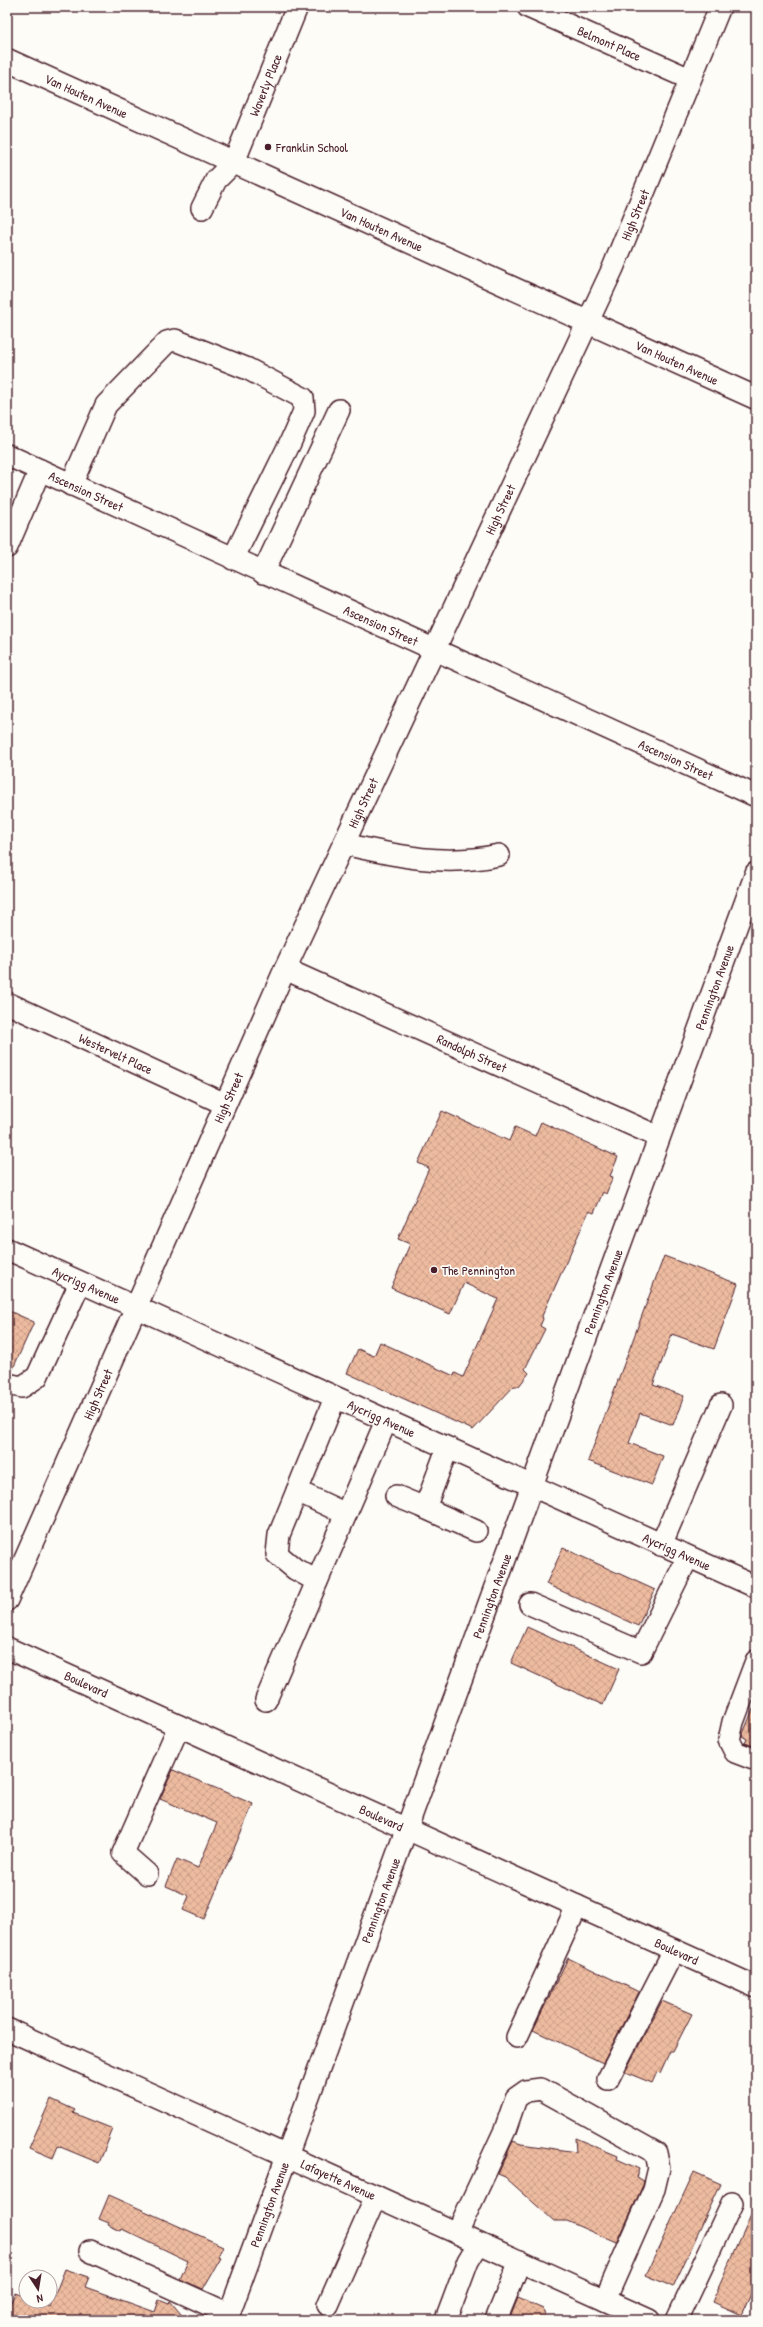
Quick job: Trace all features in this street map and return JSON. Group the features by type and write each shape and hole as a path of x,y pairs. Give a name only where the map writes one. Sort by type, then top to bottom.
{"main road":[{"name":"Van Houten Avenue","path":"7,60 756,398"}],"street":[{"name":"Waverly Place","path":"234,162 297,7"},
{"name":"Belmont Place","path":"528,7 690,79"},
{"name":"High Street","path":"7,1600 224,1104 613,268 720,7"},
{"path":"202,208 216,180 234,162"},
{"path":"71,484 106,405 167,342 175,340 248,369 303,398 304,411 232,559"},
{"path":"263,573 339,410"},
{"name":"Ascension Street","path":"7,455 232,559 756,796"},
{"path":"7,547 40,470"},
{"path":"344,844 419,860 461,861 499,855"},
{"name":"Pennington Avenue","path":"228,2317 408,1830 756,873"},
{"name":"Randolph Street","path":"286,968 659,1137"},
{"name":"Westervelt Place","path":"7,1003 224,1104"},
{"name":"Aycrigg Avenue","path":"7,1249 447,1449 756,1587"},
{"path":"7,1384 22,1387 37,1377 80,1283"},
{"path":"317,1581 295,1569 277,1554 279,1535 335,1398"},
{"path":"662,1545 721,1405"},
{"path":"266,1700 386,1421"},
{"path":"425,1508 447,1449"},
{"path":"297,1491 346,1514"},
{"path":"396,1496 476,1530"},
{"path":"530,1604 641,1652 688,1557"},
{"name":"Boulevard","path":"7,1648 756,1988"},
{"path":"756,1660 733,1722 729,1740 735,1752 756,1760"},
{"path":"147,1874 123,1853 179,1726"},
{"path":"517,2037 577,1906"},
{"path":"608,2078 674,1950"},
{"name":"Lafayette Avenue","path":"8,2034 288,2156 648,2320"},
{"path":"457,2233 505,2130 516,2098 526,2090 541,2088 656,2153 659,2168 654,2189 605,2300"},
{"path":"328,2305 376,2196"},
{"path":"677,2320 732,2203"},
{"path":"446,2320 468,2261 478,2243"},
{"path":"90,2251 228,2317"},
{"path":"496,2320 520,2262"}],"building":[{"name":"The Pennington","path":"442,1111 509,1141 515,1127 535,1136 541,1122 618,1157 610,1176 613,1177 606,1194 603,1192 594,1213 589,1211 542,1316 543,1319 540,1326 545,1329 525,1369 529,1373 519,1386 514,1386 473,1430 347,1373 358,1349 374,1356 380,1342 454,1376 455,1373 463,1377 498,1299 464,1283 450,1314 391,1288 410,1244 398,1239 429,1168 418,1163"},
{"path":"664,1256 738,1284 714,1349 672,1334 653,1385 684,1396 673,1425 640,1413 629,1443 663,1456 652,1485 588,1461"},
{"path":"7,1310 34,1322 11,1373 7,1372"},
{"path":"563,1548 655,1590 638,1626 546,1584"},
{"path":"527,1627 619,1669 603,1705 511,1663"},
{"path":"756,1702 756,1747 745,1743 747,1739 742,1736"},
{"path":"173,1770 253,1804 204,1919 183,1910 189,1896 166,1886 177,1859 198,1868 217,1823 160,1799"},
{"path":"568,1958 639,1992 603,2063 533,2030"},
{"path":"662,2001 692,2014 673,2051 670,2051 660,2073 657,2072 652,2083 625,2072"},
{"path":"51,2099 75,2110 73,2113 113,2129 99,2163 58,2146 53,2158 29,2148"},
{"path":"575,2138 618,2156 617,2159 639,2169 636,2177 644,2181 617,2243 567,2221 554,2221 505,2177 498,2174 513,2141 521,2144 576,2152"},
{"path":"694,2172 721,2184 673,2287 646,2275"},
{"path":"109,2195 223,2246 218,2257 221,2258 203,2289 180,2279 188,2261 122,2229 121,2231 108,2225 109,2223 99,2219"},
{"path":"756,2204 756,2282 741,2315 712,2302"},
{"path":"65,2269 89,2277 85,2287 155,2312 159,2300 169,2304 170,2301 186,2320 7,2320 7,2311 15,2293 18,2294 18,2309 58,2309 58,2287"},
{"path":"518,2298 543,2309 547,2320 509,2320"}],"place":[{"name":"Franklin School","path":"268,147"},
{"name":"The Pennington","path":"434,1270"}]}
